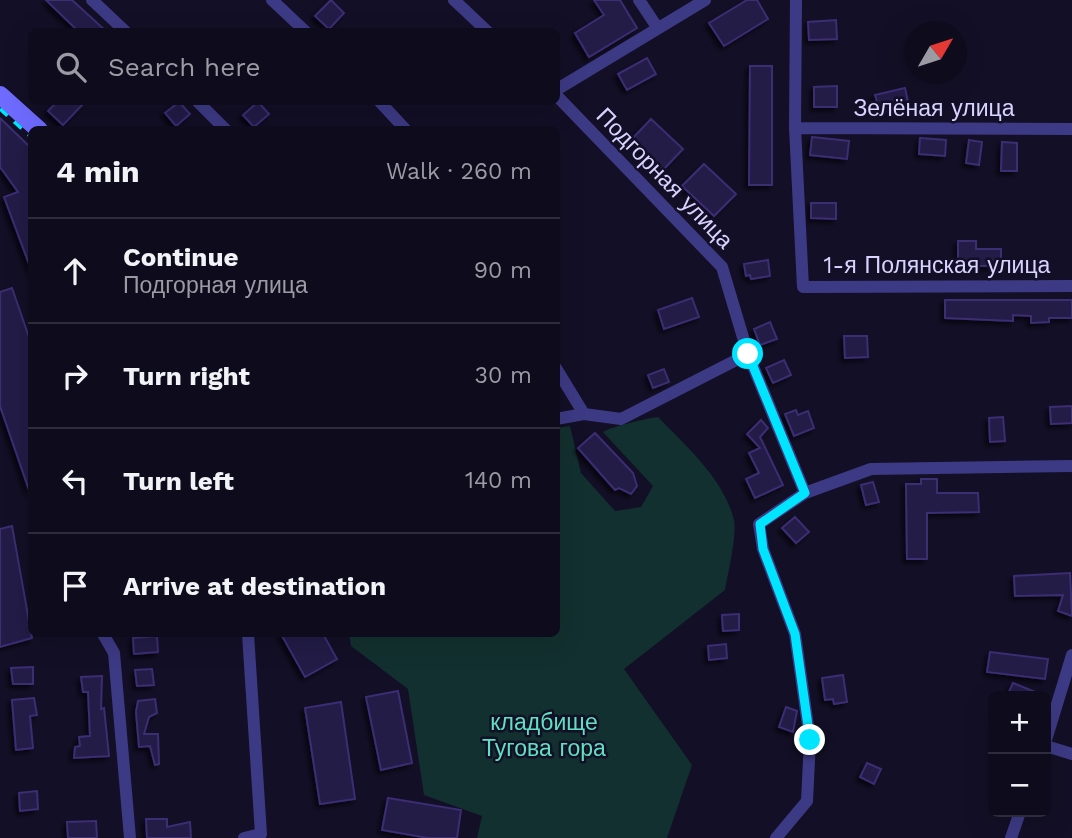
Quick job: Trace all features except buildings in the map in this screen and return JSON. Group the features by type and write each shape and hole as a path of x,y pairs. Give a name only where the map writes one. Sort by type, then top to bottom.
{"street":[{"path":"93,0 122,28"},
{"path":"272,0 302,28"},
{"path":"454,0 484,28"},
{"path":"639,0 657,27"},
{"path":"560,88 705,0"},
{"path":"795,128 796,0"},
{"path":"0,95 35,126"},
{"name":"Подгорная улица","path":"560,99 722,267 748,354 805,493"},
{"path":"201,105 222,126"},
{"path":"383,105 402,126"},
{"name":"Зелёная улица","path":"795,128 1072,129"},
{"name":"1-я Полянская улица","path":"795,128 803,286 1072,286"},
{"path":"560,418 584,414 621,419 748,354"},
{"path":"560,375 584,414"},
{"path":"776,838 807,801 810,740 795,634 763,549 760,524 805,493 871,469 1072,466"},
{"path":"105,637 114,653 130,838"},
{"path":"244,838 261,834 248,637"},
{"path":"1051,724 1072,656"},
{"path":"1051,748 1072,754"},
{"path":"1011,838 1018,817"}],"green space":[{"name":"кладбище Тугова гора","path":"658,417 692,452 722,491 735,527 725,590 624,669 692,765 667,838 477,838 482,816 424,795 408,689 351,646 350,637 560,637 560,428 570,426 581,473 615,511 641,507 653,486 603,432"}],"railway":[{"path":"0,109 28,134"}],"route":[{"path":"748,354 805,493 780,507 760,524 763,549 795,634 810,740"}]}
